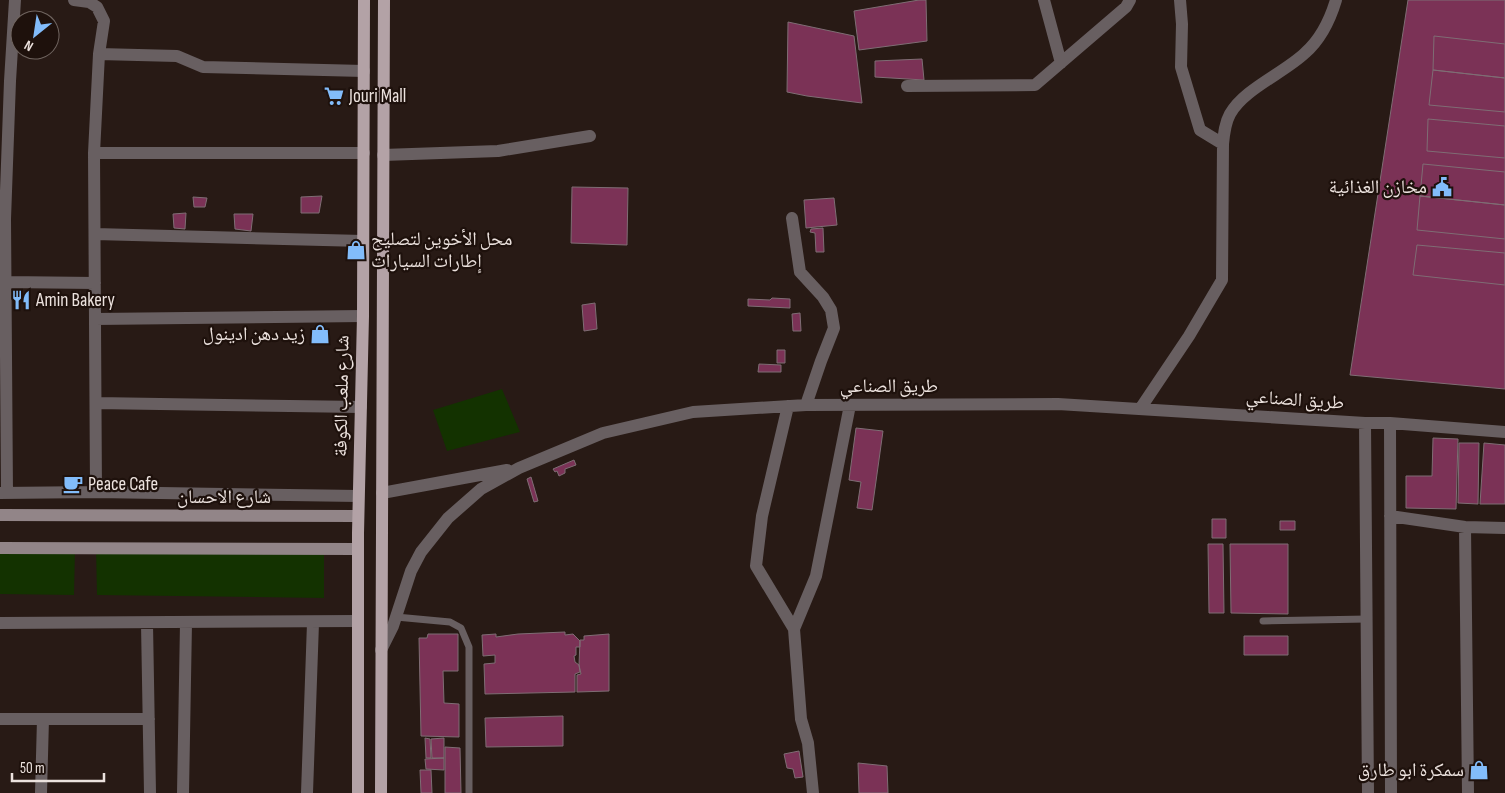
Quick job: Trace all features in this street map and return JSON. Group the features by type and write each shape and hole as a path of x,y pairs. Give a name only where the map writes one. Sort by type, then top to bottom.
{"main road":[{"path":"364,2 372,11 381,9 384,3"},
{"name":"شارع ملعب الكوفة","path":"358,793 358,496 363,316 364,2"},
{"name":"شارع ملعب الكوفة","path":"381,793 384,3"},
{"path":"364,27 374,22 384,27"}],"street":[{"path":"14,0 3,219 6,282 3,310 4,493 96,492 358,496"},
{"path":"74,0 89,2 97,7 104,21 99,54 94,153 96,492"},
{"path":"1044,0 1062,63"},
{"path":"1180,0 1182,67 1200,130 1223,144"},
{"path":"1140,409 1189,336 1222,280 1223,144 1224,128 1230,114 1239,102 1291,66 1307,52 1321,35 1331,16 1336,0"},
{"path":"907,86 1035,86 1127,2"},
{"path":"99,54 177,56 203,67 364,71"},
{"path":"383,155 498,150 590,136"},
{"path":"94,153 364,154"},
{"path":"792,218 800,272 823,297 831,310 834,328 806,405"},
{"path":"95,234 363,241"},
{"path":"6,282 95,283"},
{"path":"95,319 363,316"},
{"path":"96,403 361,407"},
{"name":"طريق الصناعي","path":"381,650 396,617 411,571 434,534 448,518 481,489 519,468 603,433 693,412 806,405 1058,404 1390,423 1505,432"},
{"path":"794,629 816,576 850,405"},
{"path":"788,406 762,516 756,566 794,629 801,719 808,743 813,793"},
{"path":"1365,423 1368,793"},
{"path":"1390,423 1391,793"},
{"path":"382,493 519,468"},
{"name":"شارع الاحسان","path":"0,515 358,516"},
{"path":"1390,516 1465,527 1505,528"},
{"path":"1465,527 1468,793"},
{"path":"0,548 358,550"},
{"path":"0,623 147,624 358,621"},
{"path":"183,793 186,623"},
{"path":"307,793 313,623"},
{"path":"147,624 150,793"},
{"path":"1367,700 1391,698"},
{"path":"0,719 149,719"},
{"path":"41,793 43,719"}],"lane":[{"path":"396,617 450,622 461,628 469,647 469,793"},
{"path":"1264,622 1367,619"}],"green space":[{"path":"502,389 520,432 447,451 433,410"},
{"path":"324,546 324,598 97,595 96,547"},
{"path":"0,548 75,548 74,595 0,594"}],"building":[{"path":"926,0 927,41 859,50 854,11"},
{"name":"مخازن الغذائية","path":"1408,0 1505,0 1505,389 1350,375"},
{"path":"788,22 854,36 862,103 787,92"},
{"path":"1434,36 1505,44 1505,78 1433,70"},
{"path":"922,59 924,80 875,77 875,61"},
{"path":"1433,70 1505,78 1505,112 1429,105"},
{"path":"1428,119 1505,126 1505,158 1427,151"},
{"path":"1423,164 1505,172 1505,205 1420,196"},
{"path":"572,187 628,188 627,245 571,243"},
{"path":"322,196 319,213 301,213 301,197"},
{"path":"1420,196 1505,205 1505,239 1417,230"},
{"path":"193,197 207,198 205,207 194,207"},
{"path":"834,198 837,225 806,228 804,200"},
{"path":"186,213 185,229 174,228 173,214"},
{"path":"234,214 253,214 251,231 235,229"},
{"path":"823,228 824,252 816,252 815,233 810,232 811,229"},
{"path":"1417,245 1505,253 1505,285 1413,275"},
{"path":"772,298 790,299 790,308 748,306 748,299 770,300"},
{"path":"595,303 597,329 584,331 582,305"},
{"path":"800,313 801,331 793,331 792,314"},
{"path":"777,350 785,350 785,363 777,363"},
{"path":"759,364 781,365 781,372 758,372"},
{"path":"856,428 883,431 872,510 857,508 861,482 849,480"},
{"path":"1433,438 1458,439 1456,509 1406,508 1406,476 1432,476"},
{"path":"1459,443 1479,443 1478,504 1458,503"},
{"path":"1484,443 1505,445 1505,504 1480,504"},
{"path":"574,460 576,465 565,469 565,473 559,476 557,471 555,472 553,469"},
{"path":"531,477 538,501 534,502 527,479"},
{"path":"1212,519 1226,519 1226,538 1212,538"},
{"path":"1280,521 1295,521 1295,530 1280,530"},
{"path":"1208,544 1223,544 1224,613 1209,613"},
{"path":"1230,544 1288,544 1288,614 1231,613"},
{"path":"565,632 565,635 573,634 580,641 580,647 576,647 576,655 574,656 575,662 579,665 580,672 575,674 575,692 485,694 484,664 495,663 495,655 483,656 482,635 496,634 496,637"},
{"path":"428,634 458,634 458,671 443,671 444,703 459,704 459,737 421,736 419,638 427,638"},
{"path":"609,634 609,691 577,692 577,675 581,674 579,665 580,640 584,640 584,636"},
{"path":"1244,636 1288,636 1288,655 1244,655"},
{"path":"563,716 563,746 486,747 485,718"},
{"path":"425,738 430,739 431,758 426,758"},
{"path":"444,738 444,758 432,758 431,739"},
{"path":"445,747 460,748 461,793 445,793"},
{"path":"799,751 803,777 795,778 793,769 787,768 784,754"},
{"path":"444,758 444,770 426,769 425,759"},
{"path":"858,763 887,766 888,793 859,793"},
{"path":"420,770 431,770 432,793 421,793"}],"place":[{"name":"Jouri Mall","path":"334,96"},
{"name":"مخازن الغذائية","path":"1442,187"},
{"name":"محل الأخوين لتصليح إطارات السيارات","path":"356,250"},
{"name":"Amin Bakery","path":"21,300"},
{"name":"زيد دهن ادينول","path":"320,334"},
{"name":"Peace Cafe","path":"73,484"},
{"name":"سمكرة ابو طارق","path":"1479,770"}]}
